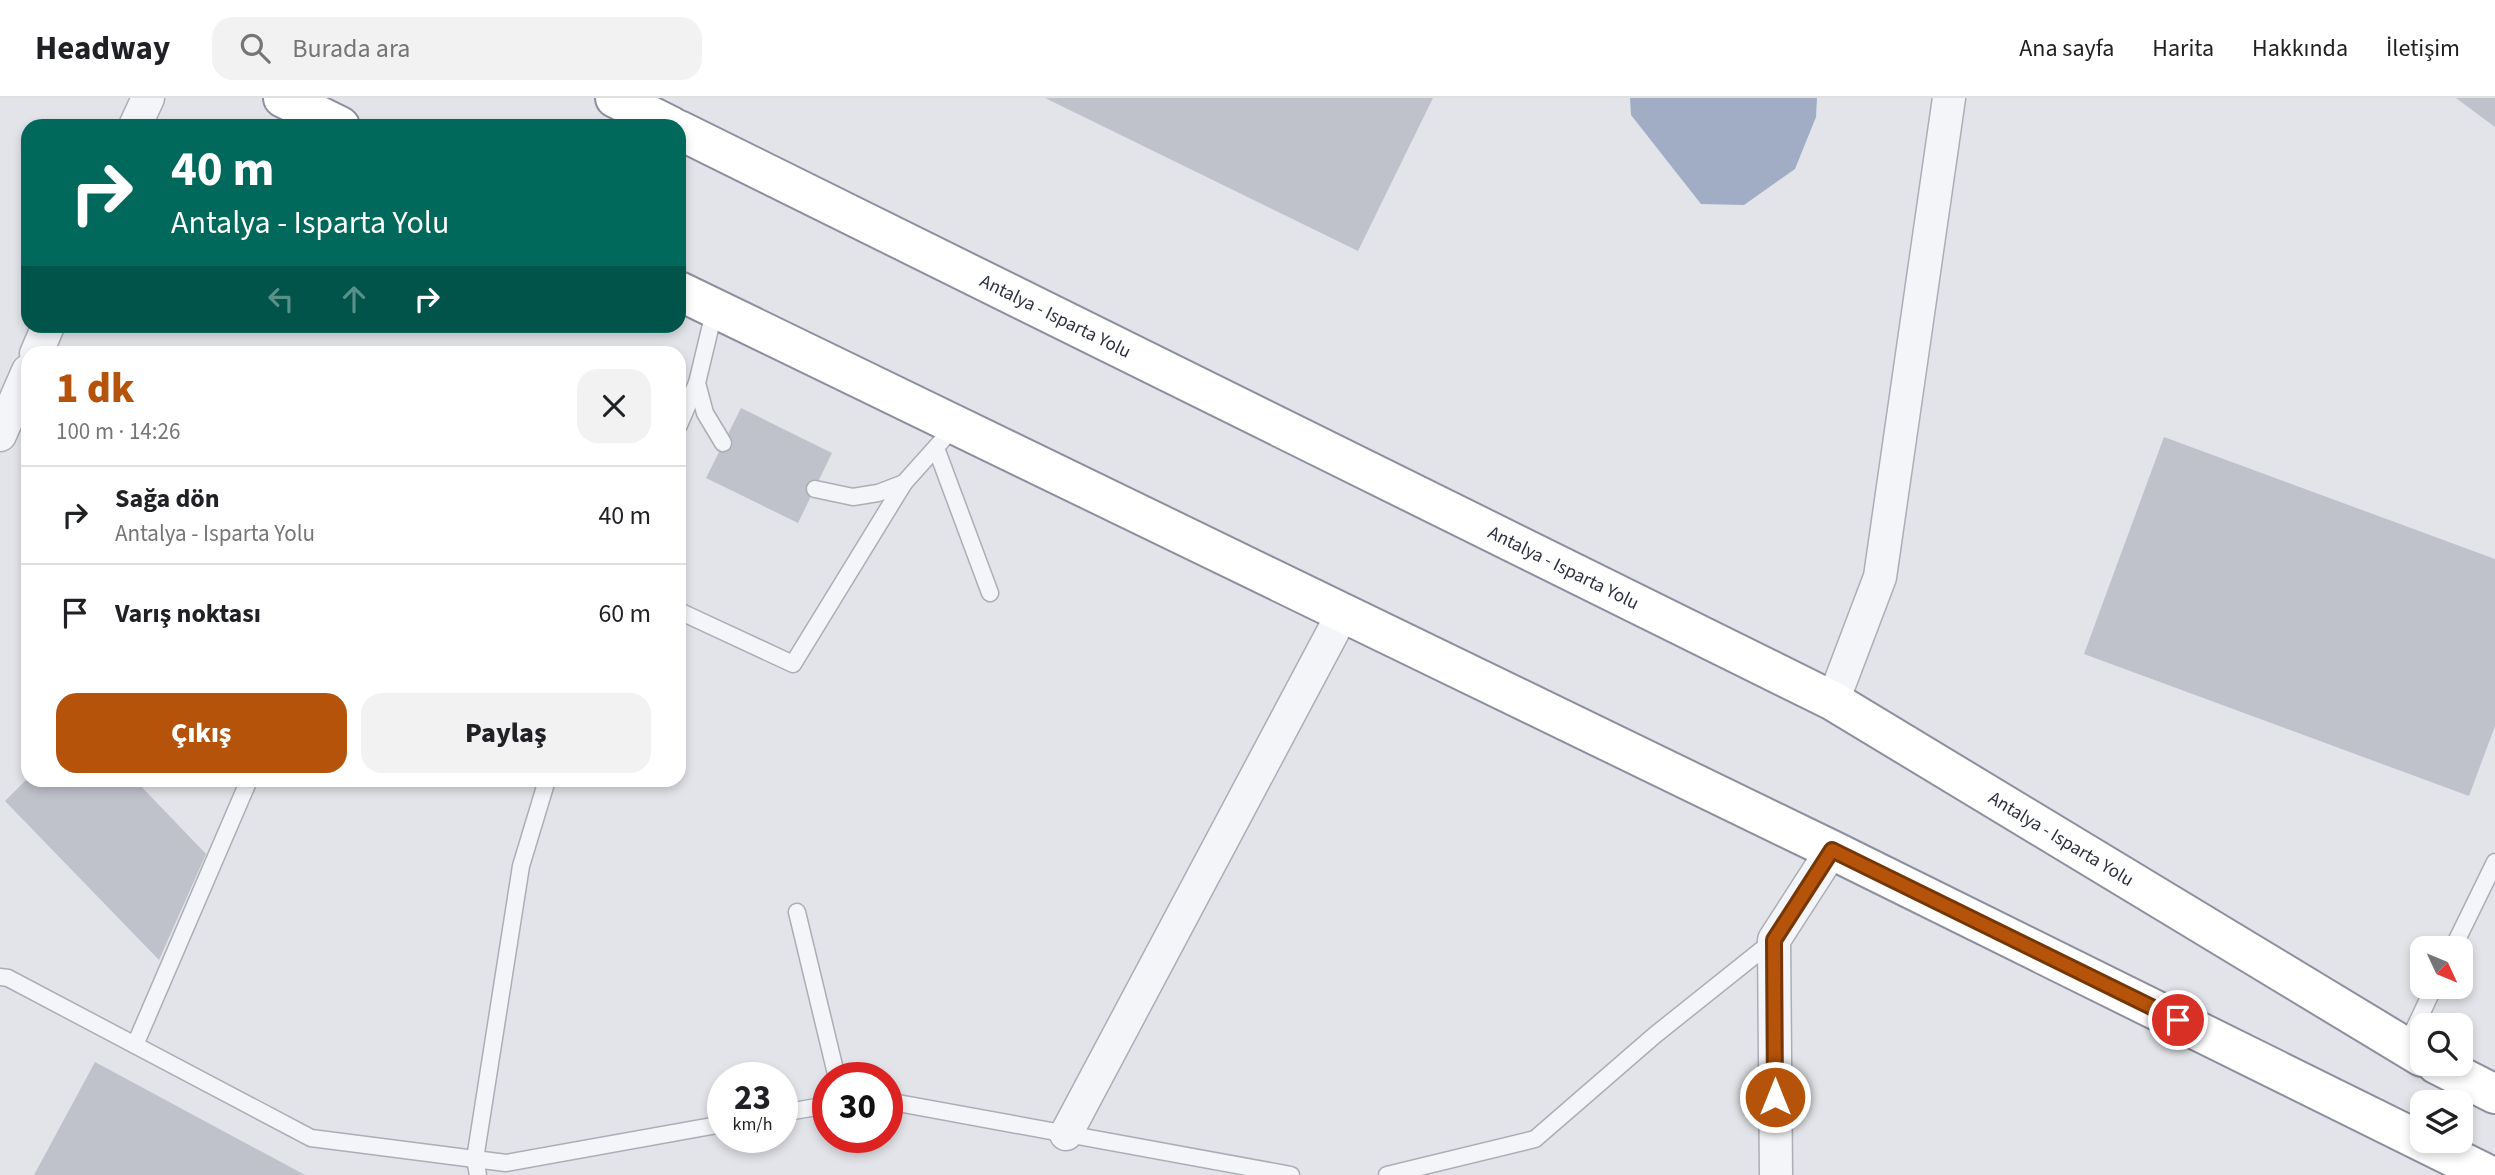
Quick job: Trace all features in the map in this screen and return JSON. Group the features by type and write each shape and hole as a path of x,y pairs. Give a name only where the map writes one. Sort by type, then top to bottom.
{"highway":[{"path":"282,98 326,119"},
{"path":"615,98 657,119"},
{"name":"Antalya - Isparta Yolu","path":"686,133 1833,701 2410,1049"},
{"path":"686,294 946,437 1343,613 1832,850 2490,1175"},
{"name":"Antalya - Isparta Yolu","path":"2460,1076 2495,1094"}],"street":[{"path":"138,119 148,98"},
{"path":"1833,701 1880,577 1948,98"},
{"path":"0,435 21,387"},
{"path":"1066,1134 1343,613"},
{"path":"1776,1175 1774,940 1832,850"}],"lane":[{"path":"686,409 697,383 715,308"},
{"path":"697,383 705,413 723,443"},
{"path":"686,614 793,664 904,483 946,437"},
{"path":"946,437 990,593"},
{"path":"815,489 853,497 878,494 904,483"},
{"path":"135,1045 246,787"},
{"path":"476,1167 521,866 545,787"},
{"path":"2459,936 2495,862"},
{"path":"797,912 833,1062"},
{"path":"1387,1175 1535,1139 1655,1035 1774,940"},
{"path":"0,977 8,978 311,1138 476,1167 707,1127"},
{"path":"903,1104 1291,1175"}],"water":[{"path":"1630,98 1817,98 1816,117 1795,169 1744,205 1701,204 1631,115"}],"building":[{"path":"1045,98 1433,98 1358,251"},
{"path":"2456,98 2495,98 2495,127"},
{"path":"741,408 832,453 798,523 706,478"},
{"path":"2164,437 2495,559 2495,726 2469,796 2084,654"},
{"path":"21,785 142,787 206,854 159,960 5,801"},
{"path":"95,1062 305,1175 34,1175"}],"route":[{"path":"1775,1097 1774,940 1832,850 2178,1020"}]}
